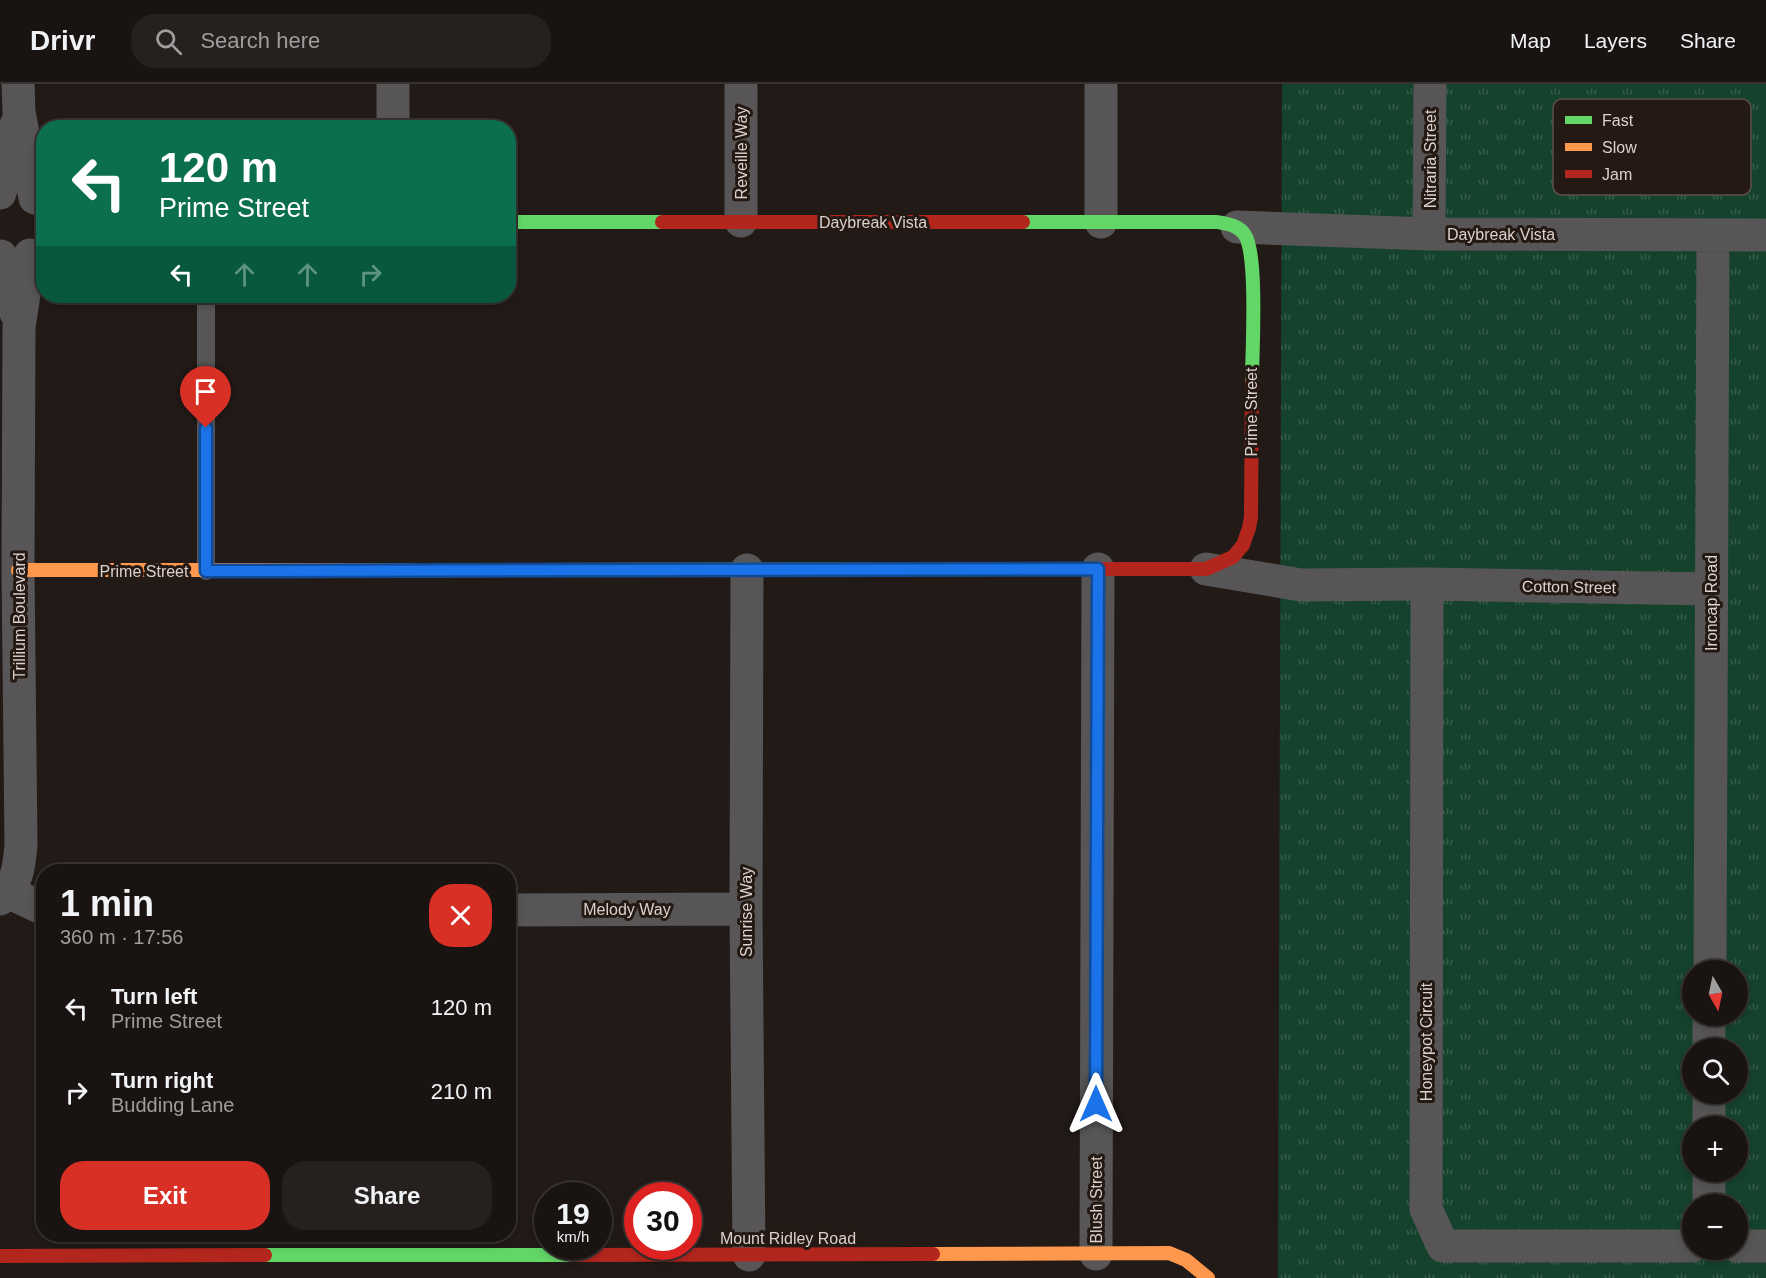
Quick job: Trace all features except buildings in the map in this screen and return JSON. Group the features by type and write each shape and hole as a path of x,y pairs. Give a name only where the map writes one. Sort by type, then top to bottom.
{"street":[{"path":"393,84 393,120"},
{"name":"Reveille Way","path":"741,84 741,221"},
{"path":"1101,84 1101,222"},
{"name":"Nitraria Street","path":"1429,234 1430,84"},
{"path":"18,98 0,194 18,192 36,201"},
{"path":"18,98 36,188"},
{"name":"Daybreak Vista","path":"516,222 1217,222 1232,224 1240,230 1429,234 1766,235"},
{"name":"Prime Street","path":"18,570 1206,569 1219,567 1230,561 1240,550 1248,536 1251,517 1251,267 1249,243 1240,230"},
{"name":"Ironcap Road","path":"1710,960 1713,234"},
{"name":"Trillium Boulevard","path":"17,890 21,845 18,570 19,252"},
{"name":"Blush Street","path":"1096,1254 1098,569"},
{"name":"Prime Street","path":"1206,569 1301,585 1427,584"},
{"name":"Sunrise Way","path":"747,570 746,909 749,1254"},
{"name":"Cotton Street","path":"1427,584 1711,589"},
{"name":"Honeypot Circuit","path":"1427,584 1426,1209 1443,1246 1682,1246"},
{"path":"17,890 36,903"},
{"name":"Melody Way","path":"516,910 746,909"},
{"path":"1748,1246 1766,1246"},
{"name":"Mount Ridley Road","path":"0,1256 1169,1253 1186,1260 1208,1278"}],"lane":[{"path":"206,303 206,571"}],"green space":[{"path":"1282,84 1766,84 1766,1278 1278,1278"}],"traffic: fast":[{"path":"516,222 662,222"},
{"path":"1023,222 1217,222 1240,229 1249,246 1252,263 1252,382"},
{"path":"533,570 952,569"},
{"path":"265,1255 534,1255"}],"traffic: slow":[{"path":"18,570 533,570"},
{"path":"933,1254 1169,1253 1186,1260 1208,1278"}],"traffic: jam":[{"path":"662,222 1023,222"},
{"path":"952,569 1206,569 1233,557 1243,545 1251,517 1252,382"},
{"path":"612,1255 933,1254"},
{"path":"0,1256 265,1255"}],"route":[{"path":"206,428 206,571 1098,569 1096,1104"}]}
